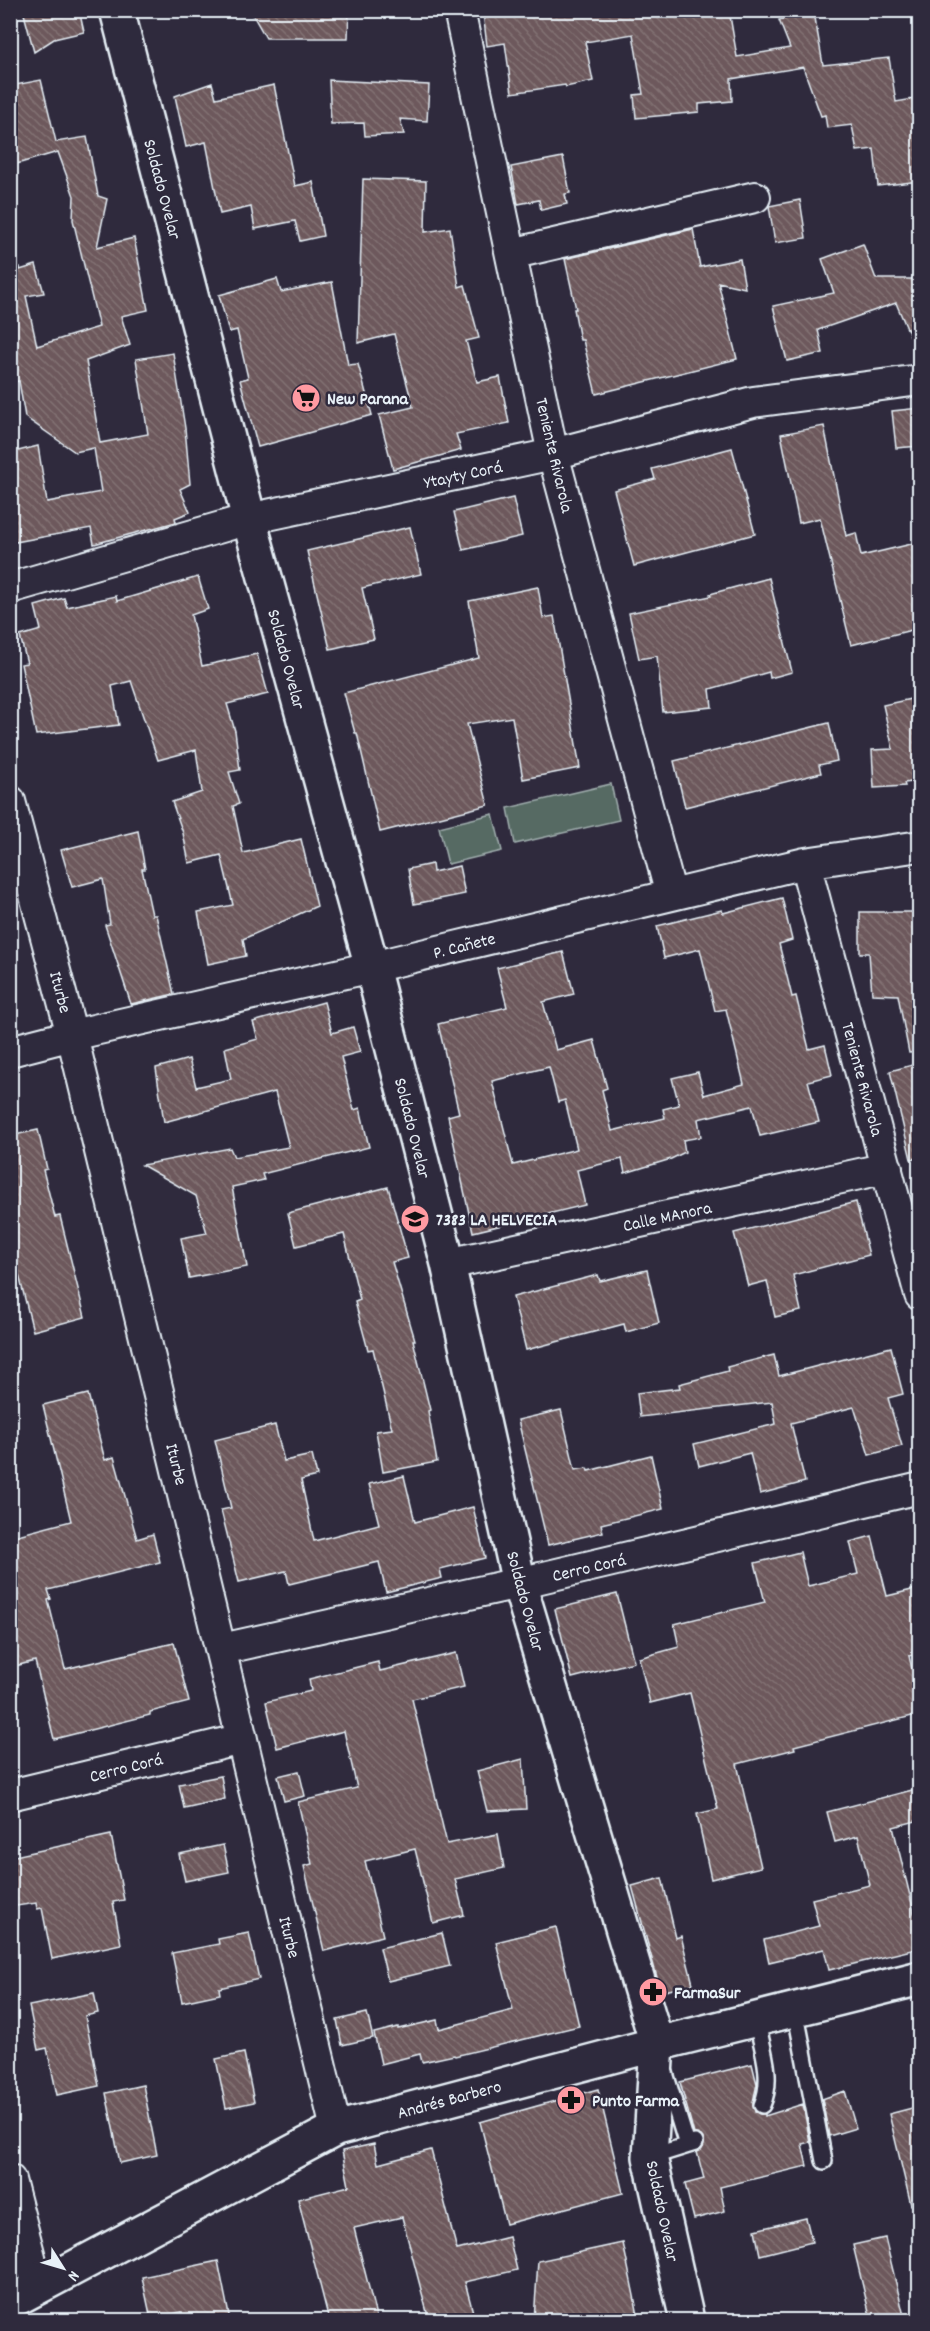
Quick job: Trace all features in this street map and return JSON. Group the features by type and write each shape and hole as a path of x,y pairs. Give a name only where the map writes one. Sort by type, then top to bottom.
{"main road":[{"name":"Soldado Ovelar","path":"117,10 249,519 372,967 448,1264 519,1583 657,2044 650,2157 687,2320"},
{"name":"Andrés Barbero","path":"24,2295 336,2129 657,2044 920,1978"}],"street":[{"name":"Teniente Rivarola","path":"459,10 553,454 671,895"},
{"path":"511,254 755,197"},
{"name":"Ytayty Corá","path":"10,588 249,519 553,454 753,402 920,380"},
{"name":"Iturbe","path":"10,801 72,1035 222,1648 336,2129"},
{"name":"P. Cañete","path":"10,1051 805,863 920,846"},
{"name":"Teniente Rivarola","path":"805,863 920,1295"},
{"name":"Calle MAnora","path":"448,1264 887,1168"},
{"name":"Cerro Corá","path":"222,1648 519,1583 920,1488"},
{"name":"Cerro Corá","path":"10,1795 242,1739"},
{"path":"10,2180 24,2295"}],"lane":[{"path":"795,2009 824,2161"},
{"path":"756,2019 767,2073 768,2088 762,2105"},
{"path":"650,2157 691,2144 657,2044"}],"green space":[{"path":"611,784 619,820 515,844 508,808"},
{"path":"493,814 502,851 448,864 439,827"}],"building":[{"path":"23,10 79,10 84,32 54,39 34,52"},
{"path":"250,10 349,10 348,38 266,38"},
{"path":"496,10 729,10 737,57 790,48 779,20 814,12 823,65 889,58 896,102 913,99 920,147 920,181 878,186 874,149 857,151 852,125 827,128 825,115 821,116 803,67 731,79 732,101 699,104 699,112 636,118 634,95 643,94 633,34 585,42 593,81 566,87 565,85 512,93 505,43 487,46 483,12"},
{"path":"41,80 56,142 87,137 98,196 107,199 97,247 134,238 148,310 121,316 130,345 86,361 100,443 148,434 136,359 173,353 185,428 190,484 180,489 190,512 175,518 176,522 94,544 91,528 10,543 10,509 15,508 10,480 10,453 38,446 47,502 101,492 94,448 75,452 25,417 19,381 10,383 10,268 20,267 20,270 36,265 44,293 26,296 37,346 99,327 73,220 74,196 58,152 10,166 10,86"},
{"path":"329,80 429,85 427,121 400,119 404,134 365,136 364,123 331,124"},
{"path":"212,83 216,98 274,85 295,186 313,182 323,236 300,241 295,221 255,229 251,207 220,214 206,142 186,147 175,96"},
{"path":"563,157 570,193 565,194 567,204 541,210 539,200 518,204 511,167"},
{"path":"363,179 426,181 425,232 450,228 459,287 465,285 479,338 466,341 477,382 500,377 509,423 456,434 461,450 393,469 379,415 413,407 394,334 358,343"},
{"path":"800,200 806,238 775,243 769,206"},
{"path":"693,229 700,267 740,259 745,288 718,282 737,359 596,394 583,340 580,340 565,259"},
{"path":"863,244 876,279 920,279 920,359 896,303 818,330 823,353 787,361 773,306 834,293 822,259"},
{"path":"277,279 281,292 332,282 348,365 358,364 372,415 258,447 240,380 248,378 237,330 229,332 219,295"},
{"path":"920,408 920,446 896,448 892,411"},
{"path":"824,426 846,536 856,533 861,556 920,542 920,628 851,645 820,518 799,523 781,434"},
{"path":"732,448 755,534 634,566 614,490 655,479 652,469"},
{"path":"513,498 522,536 463,550 454,512"},
{"path":"410,527 421,574 362,588 374,639 330,649 307,551"},
{"path":"198,577 208,609 191,615 202,666 257,654 268,694 227,704 235,731 240,770 229,772 239,804 233,806 243,853 301,839 317,906 243,939 246,956 208,964 198,912 233,905 221,855 189,863 183,833 172,802 202,792 196,750 158,760 131,681 112,686 119,725 36,735 21,664 27,663 20,636 41,630 35,606 64,598 67,607 116,596 117,601"},
{"path":"769,578 792,672 770,678 769,672 710,689 712,707 663,712 657,656 639,659 629,613 711,596 710,594"},
{"path":"538,587 543,618 554,616 580,768 523,779 512,717 467,724 488,805 380,832 357,733 355,733 344,693 479,658 469,601"},
{"path":"920,697 920,781 904,783 905,786 874,788 872,750 893,749 883,705"},
{"path":"829,723 837,761 819,765 821,773 685,807 674,761"},
{"path":"138,831 145,869 142,869 152,915 156,915 174,994 131,1004 105,925 110,924 103,879 72,887 61,850"},
{"path":"432,864 433,872 459,866 465,894 414,904 408,869"},
{"path":"782,898 792,940 779,944 792,997 796,996 809,1049 825,1045 832,1075 808,1081 819,1122 760,1136 752,1106 698,1119 701,1137 683,1140 685,1152 671,1159 625,1173 622,1159 577,1170 585,1205 473,1232 448,1116 459,1113 438,1024 507,1007 497,968 563,952 574,994 543,1002 556,1050 594,1040 607,1088 602,1090 612,1131 665,1118 663,1109 679,1105 672,1078 698,1072 704,1095 744,1084 726,1009 715,1011 700,949 664,958 657,926 722,910 723,913","holes":["549,1067 558,1102 565,1100 577,1149 513,1165 492,1081"]},
{"path":"860,912 914,912 914,956 920,956 920,1052 909,1053 898,995 872,994 869,953 860,953"},
{"path":"324,1002 332,1033 353,1027 360,1052 341,1057 354,1110 360,1108 369,1147 262,1174 264,1180 232,1187 247,1267 189,1278 181,1238 207,1233 196,1196 142,1165 230,1148 234,1157 289,1147 275,1092 164,1122 156,1068 189,1059 196,1087 231,1079 225,1048 258,1039 253,1022"},
{"path":"920,1063 920,1158 911,1159 890,1071"},
{"path":"38,1130 47,1169 43,1170 55,1217 60,1216 85,1317 33,1331 10,1239 10,1136"},
{"path":"388,1187 408,1258 392,1262 415,1340 413,1340 430,1410 428,1411 437,1462 383,1472 376,1431 392,1429 373,1349 368,1350 355,1302 360,1300 344,1234 296,1246 288,1213"},
{"path":"856,1202 869,1255 793,1275 801,1311 775,1317 767,1281 748,1286 734,1233"},
{"path":"647,1270 659,1323 626,1332 624,1324 526,1350 513,1297 598,1275 600,1281"},
{"path":"891,1347 903,1394 888,1398 902,1446 869,1455 854,1407 791,1423 805,1482 760,1494 750,1453 699,1466 694,1444 776,1424 772,1402 640,1417 637,1393 680,1388 679,1384 728,1371 727,1367 774,1355 779,1376"},
{"path":"88,1394 105,1460 114,1457 137,1539 153,1534 160,1562 48,1590 51,1599 48,1600 65,1669 174,1643 189,1702 150,1712 150,1715 54,1739 35,1661 15,1666 10,1649 10,1645 17,1643 10,1616 10,1537 71,1521 43,1405"},
{"path":"561,1410 575,1470 587,1468 588,1471 651,1455 663,1509 601,1524 603,1532 548,1545 518,1420"},
{"path":"275,1425 284,1461 312,1455 317,1476 301,1480 314,1541 379,1524 369,1484 404,1476 415,1522 473,1507 485,1558 440,1569 442,1578 386,1592 379,1562 289,1584 286,1571 239,1582 221,1510 231,1508 215,1440"},
{"path":"872,1536 887,1596 920,1588 920,1653 909,1656 920,1701 920,1714 794,1746 795,1749 737,1764 761,1867 711,1879 697,1814 718,1809 690,1693 650,1703 639,1658 679,1647 674,1624 765,1602 755,1563 800,1552 808,1586 858,1574 850,1542"},
{"path":"617,1594 634,1662 572,1678 555,1609"},
{"path":"456,1653 464,1687 412,1699 447,1844 498,1834 504,1868 455,1879 464,1915 433,1923 415,1849 365,1861 383,1936 324,1951 304,1866 312,1864 298,1802 357,1788 344,1731 277,1748 266,1702 311,1691 309,1679 378,1662 380,1671"},
{"path":"523,1759 526,1809 487,1811 477,1771"},
{"path":"299,1771 305,1796 284,1801 278,1776"},
{"path":"221,1776 225,1799 184,1808 179,1784"},
{"path":"920,1788 920,1820 893,1827 920,1936 920,1948 829,1970 824,1949 769,1962 764,1940 819,1926 812,1899 870,1885 858,1836 835,1842 827,1812"},
{"path":"111,1835 124,1900 113,1902 121,1944 52,1959 42,1908 37,1909 36,1903 10,1907 10,1857"},
{"path":"223,1845 229,1872 185,1881 179,1854"},
{"path":"662,1878 676,1938 681,1936 693,1984 661,1992 632,1886"},
{"path":"556,1927 579,2026 455,2056 422,2062 420,2054 381,2064 374,2033 437,2020 439,2029 513,2010 496,1942"},
{"path":"249,1933 259,1979 219,1988 220,1994 182,2002 172,1953 219,1944 218,1939"},
{"path":"442,1933 450,1966 388,1981 380,1948"},
{"path":"94,1993 98,2013 85,2016 99,2086 57,2095 47,2048 38,2050 29,2006"},
{"path":"367,2013 373,2038 342,2045 337,2020"},
{"path":"244,2053 254,2102 226,2108 216,2059"},
{"path":"752,2064 757,2084 753,2102 755,2112 765,2114 765,2116 803,2104 810,2142 802,2144 807,2166 720,2187 725,2211 694,2219 685,2184 704,2179 697,2152 702,2149 704,2141 701,2136 694,2134 680,2082"},
{"path":"143,2085 157,2155 120,2163 106,2093"},
{"path":"598,2089 623,2193 506,2224 480,2122"},
{"path":"845,2091 856,2128 829,2136 822,2099"},
{"path":"920,2106 920,2205 911,2205 889,2114"},
{"path":"374,2144 378,2164 431,2150 457,2250 509,2237 517,2270 465,2282 475,2320 429,2320 402,2217 354,2228 377,2320 329,2320 298,2199 349,2186 342,2151"},
{"path":"806,2218 812,2242 760,2255 755,2230"},
{"path":"885,2238 905,2320 871,2320 853,2245"},
{"path":"623,2243 639,2320 534,2320 538,2261"},
{"path":"218,2261 230,2320 184,2320 182,2312 151,2319 142,2277"}],"place":[{"name":"New Parana","path":"306,398"},
{"name":"7383 LA HELVECIA","path":"415,1219"},
{"name":"FarmaSur","path":"653,1992"},
{"name":"Punto Farma","path":"571,2100"}]}
